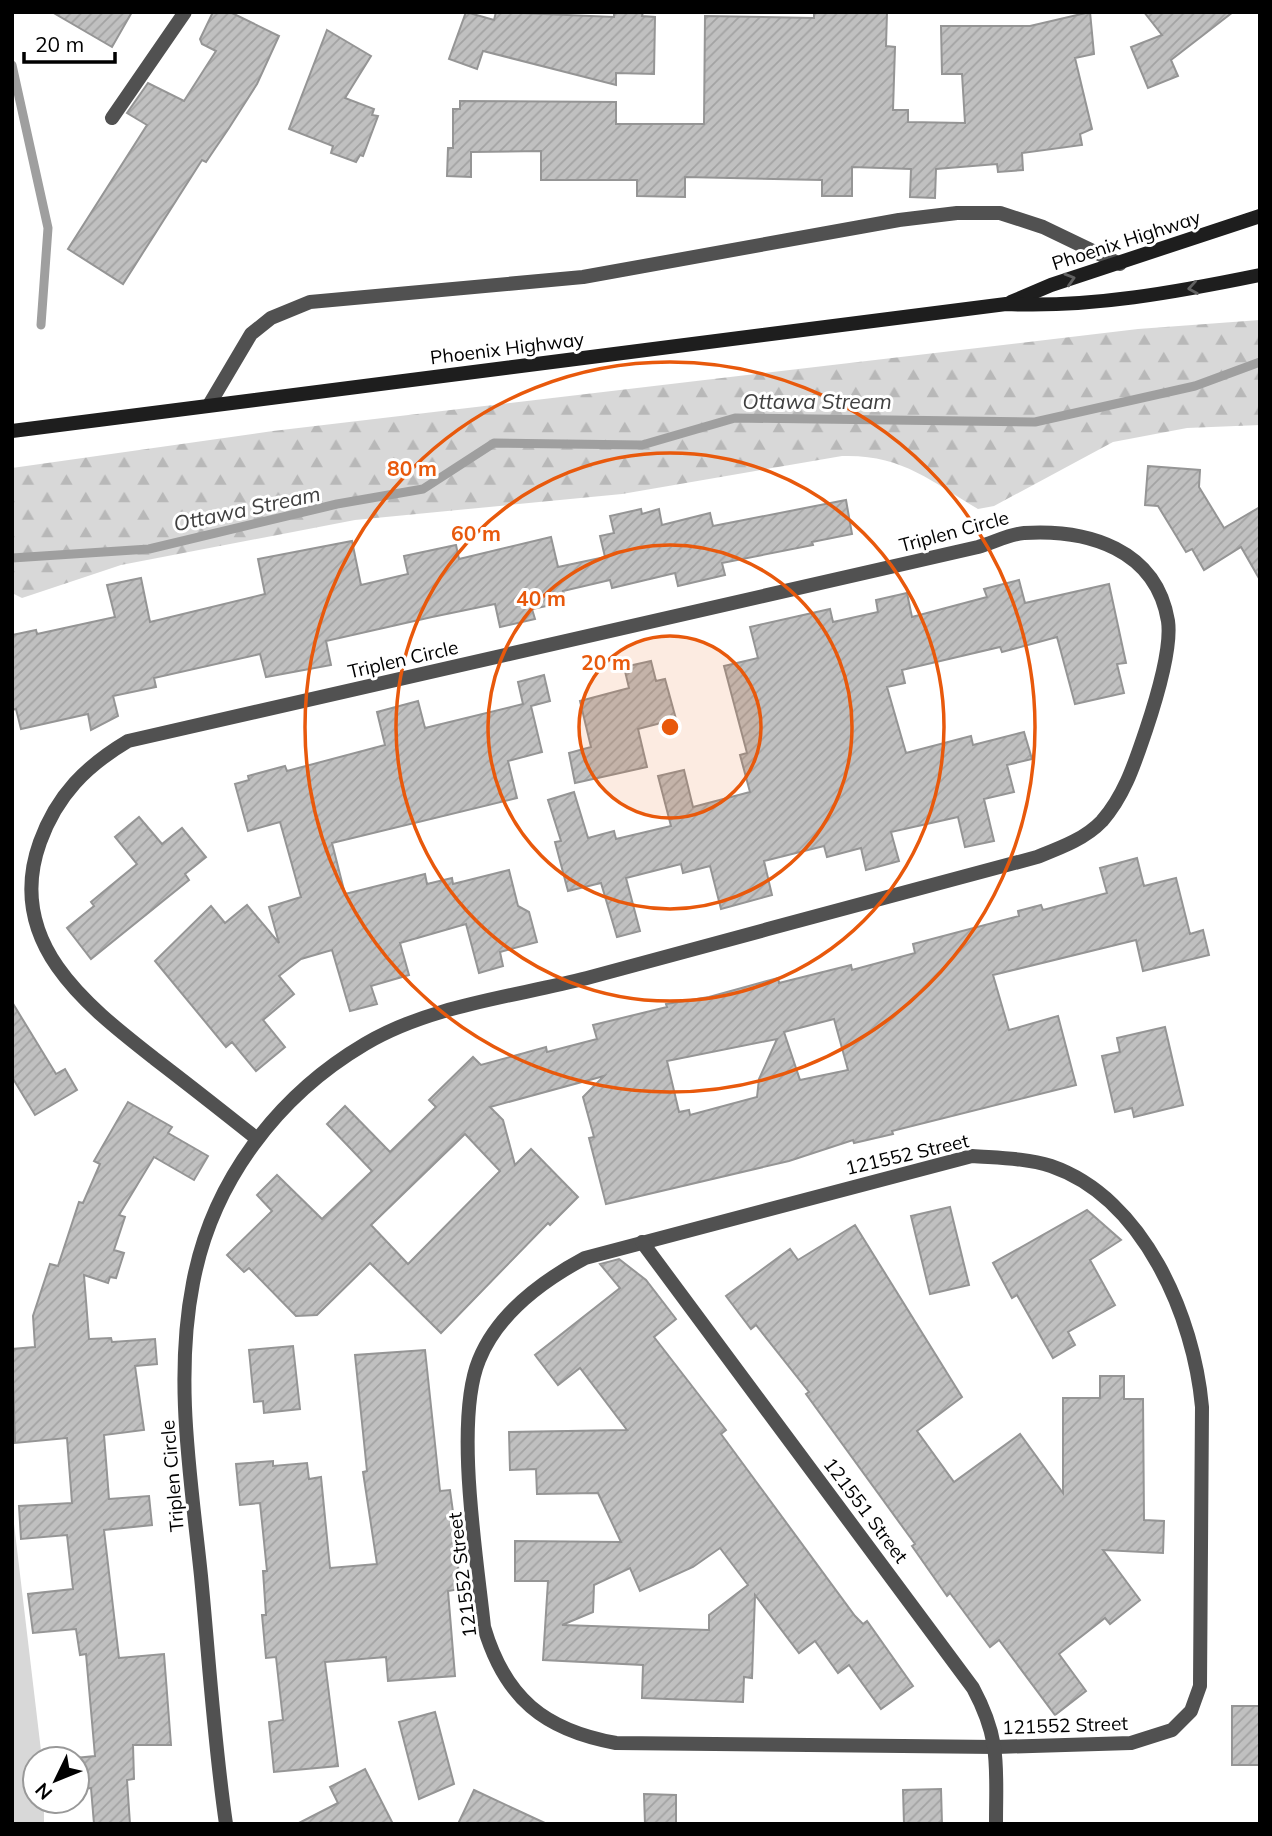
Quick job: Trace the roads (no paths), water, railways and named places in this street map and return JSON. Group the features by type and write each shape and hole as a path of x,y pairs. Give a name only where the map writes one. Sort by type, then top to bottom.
{"main road":[{"name":"Phoenix Highway","path":"1006,304 1051,285 1260,216"},
{"name":"Phoenix Highway","path":"12,430 1006,304 1053,307 1195,288 1260,275"}],"street":[{"path":"112,118 185,12"},
{"path":"209,405 251,334 271,318 310,302 583,277 899,220 957,213 1000,214 1043,227 1120,264"},
{"name":"Triplen Circle","path":"226,1824 184,1400 186,1326 193,1279 205,1237 228,1186 256,1138 289,1101 329,1068 366,1043 401,1027 450,1010 582,979 1037,857 1072,844 1100,822 1121,797 1151,716 1163,670 1168,622 1153,582 1134,559 1100,539 1022,533 973,548 128,741 105,755 78,776 48,819 33,861 32,905 48,954 75,993 256,1138"},
{"name":"121552 Street","path":"972,1156 1012,1158 1052,1166 1090,1186 1127,1217 1149,1249 1174,1298 1190,1335 1199,1370 1202,1407 1199,1686 1191,1711 1172,1730 1151,1739 1131,1743 996,1747 616,1743 580,1736 543,1718 514,1692 493,1655 484,1627 468,1438 471,1386 479,1359 492,1336 520,1303 549,1277 585,1258 642,1242 972,1156"},
{"name":"121551 Street","path":"642,1242 961,1668 986,1713 996,1747 996,1824"}],"waterway":[{"path":"12,65 48,228 41,325"},
{"name":"Ottawa Stream","path":"12,558 149,549 337,504 423,489 494,443 642,445 735,418 1035,422 1195,386 1260,362"}]}
